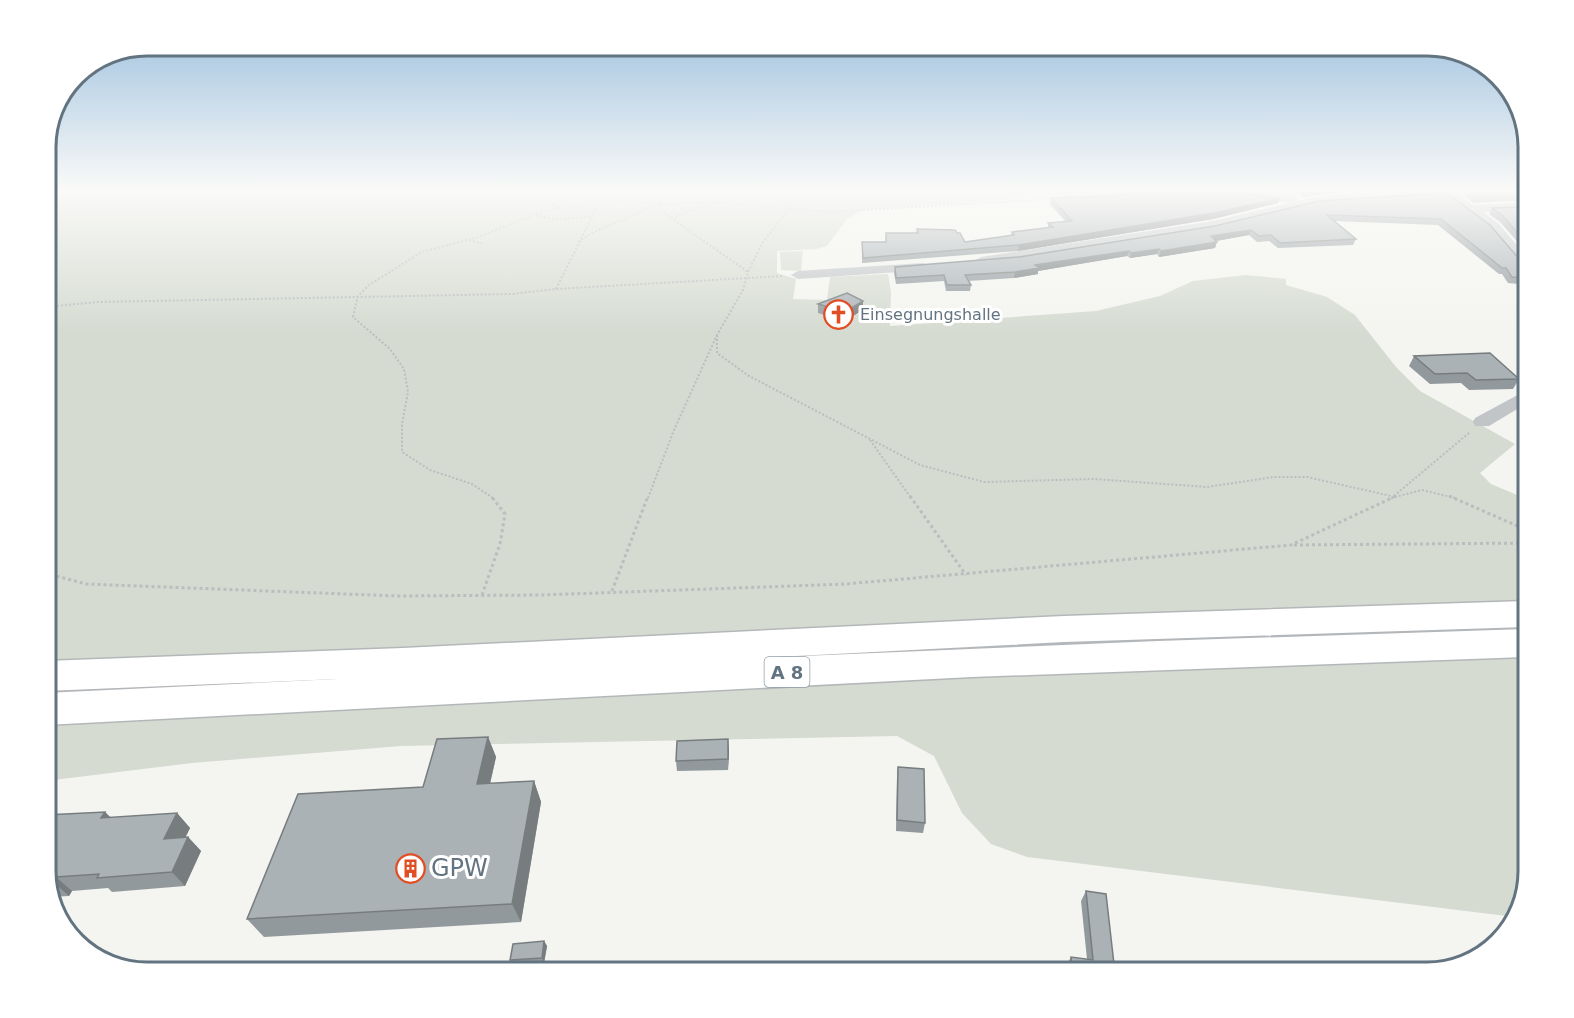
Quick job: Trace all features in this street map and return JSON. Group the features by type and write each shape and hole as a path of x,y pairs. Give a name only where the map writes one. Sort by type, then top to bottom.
{"highway":[{"name":"A 8","path":"56,676 403,662 1052,629 1518,614"},
{"name":"A 8","path":"56,708 1077,657 1306,648 1518,643"}],"street":[{"path":"964,263 1132,239"},
{"path":"1505,239 1518,254"},
{"path":"798,276 942,265"},
{"path":"1482,422 1518,401"}],"path":[{"path":"471,239 422,252 369,285 358,296 352,317 371,331 401,361 408,391 402,426 402,452 431,470 469,481 494,497 505,514 500,544 482,594"},
{"path":"556,290 580,239"},
{"path":"578,242 584,239"},
{"path":"700,239 748,272"},
{"path":"612,591 674,430 717,334 743,290 748,272 766,239"},
{"path":"467,240 484,244"},
{"path":"56,306 98,302 512,294 798,276"},
{"path":"717,334 717,353 749,376 920,465 984,482 1094,479 1207,486 1274,477 1307,477 1393,497"},
{"path":"1393,497 1482,422"},
{"path":"869,438 966,575"},
{"path":"1291,545 1393,497 1422,490 1456,498 1518,526"},
{"path":"56,576 97,585 398,596 846,584 1291,545 1518,543"}],"shaded area":[{"path":"56,239 833,239 827,246 816,249 777,251 777,273 796,279 793,299 827,300 830,277 888,274 891,292 890,326 1096,311 1160,296 1193,281 1246,275 1286,279 1286,285 1327,297 1355,315 1396,367 1420,391 1515,444 1480,473 1491,484 1518,495 1518,872 1514,901 1507,916 1027,857 991,844 962,813 934,756 897,736 401,746 192,763 56,780"},
{"path":"803,251 801,271 781,270 780,252"}],"building":[{"path":"886,239 963,239 965,242 989,239 1059,239 1019,245 863,258 862,242 886,242"},
{"path":"1136,239 1214,239 1217,242 1161,251 1159,249 1131,253 1129,251 1035,265 1039,268 1015,272 965,275 971,285 947,285 944,275 896,278 895,267 1019,257"},
{"path":"1275,239 1356,239 1280,243"},
{"path":"1465,239 1502,239 1518,258 1518,278 1512,277 1506,268 1502,268"},
{"path":"847,293 863,301 845,312 818,304"},
{"path":"1490,353 1518,379 1476,380 1467,373 1435,374 1414,356"},
{"name":"GPW","path":"488,737 477,784 534,781 512,904 247,919 298,794 423,787 437,739"},
{"path":"728,739 728,759 676,761 677,741"},
{"path":"898,767 924,769 925,823 897,820"},
{"path":"105,812 101,818 177,813 164,839 188,837 172,872 97,878 99,874 56,877 56,814"},
{"path":"1086,891 1106,894 1114,962 1071,962 1071,957 1093,960"},
{"path":"544,941 542,958 510,960 513,944"}],"place":[{"name":"Einsegnungshalle","path":"839,314"},
{"name":"GPW","path":"410,868"}]}
